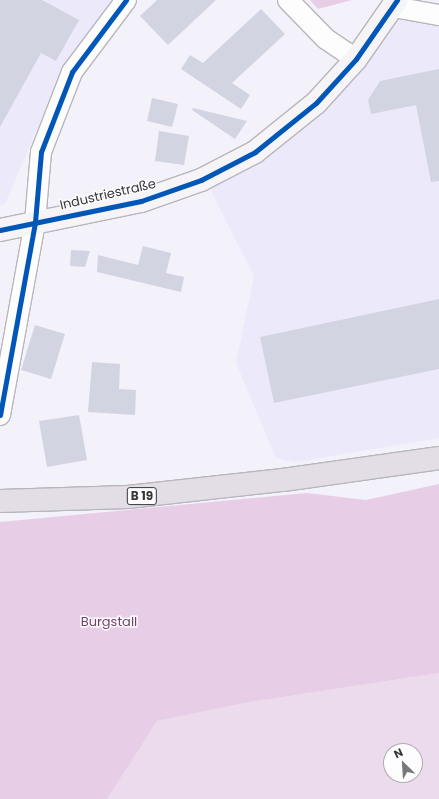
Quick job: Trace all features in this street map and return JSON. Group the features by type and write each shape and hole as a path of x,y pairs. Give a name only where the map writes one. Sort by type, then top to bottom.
{"highway":[{"name":"B 19","path":"0,501 128,497 283,480 439,458"}],"street":[{"path":"0,415 35,222 41,152 72,72 126,0"},
{"path":"288,0 326,39 356,59"},
{"path":"396,4 439,15"},
{"name":"Industriestraße","path":"0,230 141,201 201,180 255,152 316,103 356,59 396,4"}],"shaded area":[{"path":"0,0 116,0 63,68 5,204 0,205"},
{"path":"398,17 439,25 439,438 296,462 276,458 236,363 254,276 209,187"},
{"path":"439,673 439,799 107,799 156,721 245,703"}],"green space":[{"path":"310,0 352,0 318,9"},
{"name":"Burgstall","path":"439,484 439,673 245,703 157,721 107,799 0,799 0,522 307,493 366,500"}],"building":[{"path":"0,0 42,0 79,20 56,61 41,53 0,127"},
{"path":"157,0 216,0 168,45 140,16"},
{"path":"261,9 285,34 232,83 250,95 241,109 181,69 190,55 203,63"},
{"path":"439,69 439,181 431,182 416,105 371,114 368,100 380,81"},
{"path":"152,98 178,104 172,127 147,121"},
{"path":"193,108 247,121 235,139 192,110"},
{"path":"159,131 189,136 184,165 155,161"},
{"path":"143,246 171,253 166,273 184,277 181,292 97,272 98,255 138,265"},
{"path":"71,250 90,251 85,267 70,266"},
{"path":"439,299 439,369 274,403 260,337"},
{"path":"35,325 65,334 51,379 21,370"},
{"path":"92,362 120,364 119,389 136,390 135,415 88,412"},
{"path":"79,415 87,460 47,467 39,421"}],"cycle path":[{"path":"0,415 35,222 41,152 72,72 126,0"},
{"path":"0,230 141,201 201,180 255,152 316,103 356,59 397,0"}]}
